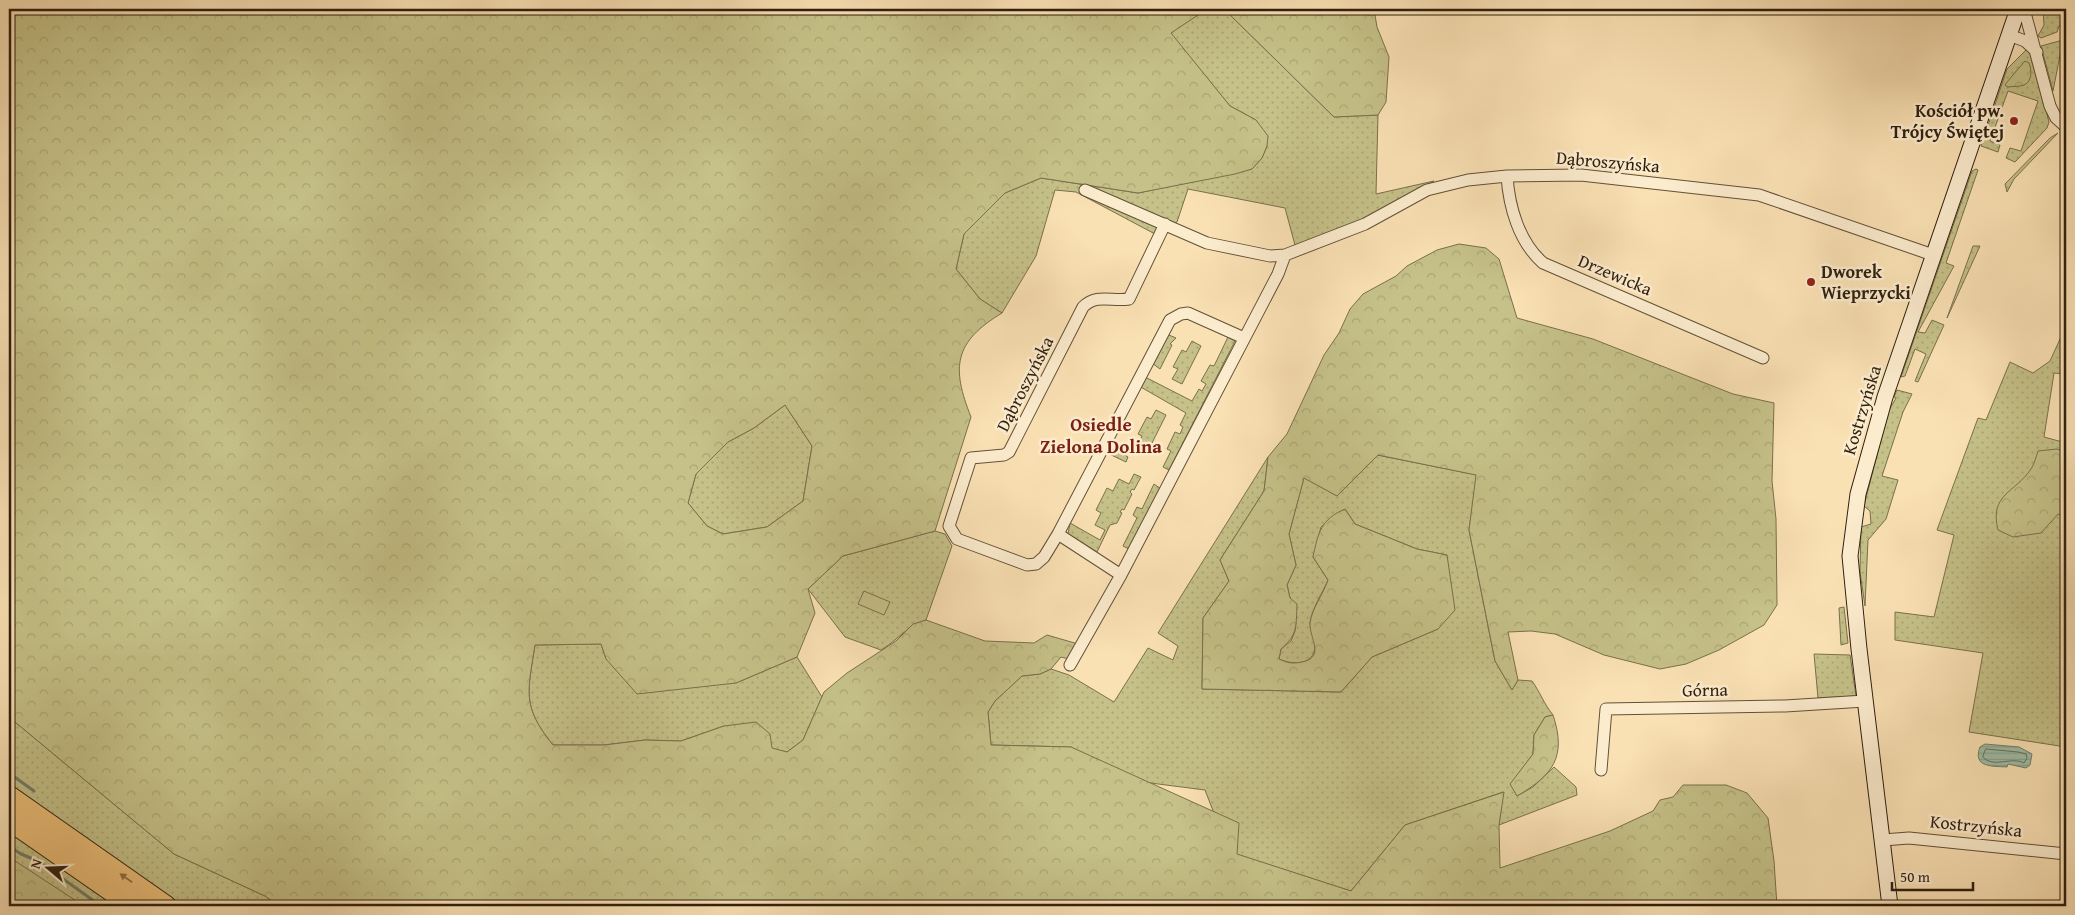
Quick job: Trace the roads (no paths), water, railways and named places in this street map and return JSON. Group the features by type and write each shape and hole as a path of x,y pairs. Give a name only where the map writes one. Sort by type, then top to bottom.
{"highway":[{"path":"9,796 166,906"},
{"path":"9,820 132,906"}],"main road":[{"name":"Kostrzyńska","path":"1890,906 1850,576 1854,513 1874,431 2018,9"}],"street":[{"path":"2024,9 2053,112 2066,127"},
{"path":"2009,35 2025,41 2036,52"},
{"name":"Dąbroszyńska","path":"1084,190 1206,243 1270,256 1286,255 1365,224 1427,190 1468,180 1507,176 1581,175 1759,195 1933,254"},
{"name":"Drzewicka","path":"1507,176 1508,194 1520,230 1527,246 1543,263 1763,358"},
{"name":"Dąbroszyńska","path":"1165,224 1129,299 1096,298 1089,301 1083,307 1009,452 1004,455 971,458 949,526 957,540 1027,565 1036,564 1044,557 1058,534 1170,320 1181,314 1188,314 1244,338"},
{"path":"1070,665 1121,575 1286,255"},
{"path":"1058,534 1121,575"},
{"name":"Górna","path":"1601,770 1606,709 1785,706 1865,701"},
{"name":"Kostrzyńska","path":"1882,840 1909,838 2066,854"}],"water":[{"path":"1985,744 2019,747 2032,754 2030,765 2026,768 2008,764 2007,767 1985,764 1981,762 1978,754 1980,747"}],"waterway":[{"path":"9,773 34,791"},
{"path":"9,846 21,854 38,861 101,906"}],"place":[{"name":"Kościół pw. Trójcy Świętej","path":"2014,121"},
{"name":"Dworek Wieprzycki","path":"1811,282"}],"district":[{"name":"Osiedle Zielona Dolina","path":"1101,435"}]}
